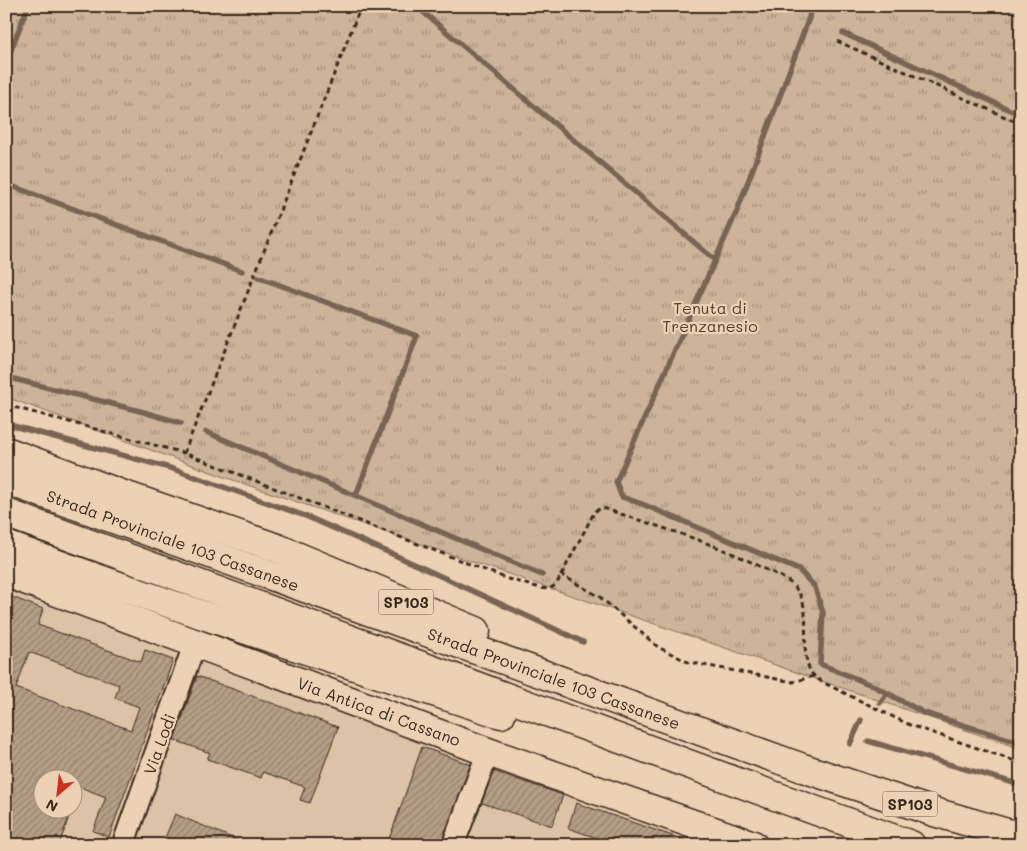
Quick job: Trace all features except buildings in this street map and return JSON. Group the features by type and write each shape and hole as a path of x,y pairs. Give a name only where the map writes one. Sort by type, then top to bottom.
{"main road":[{"name":"SP103","path":"6,451 124,495 277,548 800,767"},
{"name":"Strada Provinciale 103 Cassanese","path":"6,480 800,767 934,812 1021,837"},
{"name":"Strada Provinciale 103 Cassanese","path":"6,513 911,845"},
{"name":"SP103","path":"6,545 288,644 597,746 778,797"},
{"name":"Via Antica di Cassano","path":"6,573 488,752 753,845"}],"street":[{"name":"Via Lodi","path":"123,845 195,643"},
{"path":"453,845 488,752"}],"path":[{"path":"184,453 361,6"},
{"path":"837,41 1021,124"},
{"path":"6,405 184,453 508,579 540,588 549,589 556,585 560,574 595,511 603,508 728,551 788,580 799,594 805,614 806,656 809,669 822,682 910,725 1021,763"},
{"path":"560,574 600,597 658,647 688,662 793,682 814,676"}],"shaded area":[{"path":"6,562 341,686 787,845 6,845"}],"green space":[{"name":"Tenuta di Trenzanesio","path":"6,6 1021,6 1021,749 230,479 6,397"}],"waterway":[{"path":"6,63 28,6"},
{"path":"416,6 715,260"},
{"path":"811,6 809,18 737,211 616,482 622,497 799,570 815,587 823,613 820,664 874,686 924,713 1021,743"},
{"path":"843,33 1021,115"},
{"path":"6,184 242,271"},
{"path":"258,277 417,336 356,495"},
{"path":"6,377 181,423"},
{"path":"6,424 170,468 308,517 583,642"},
{"path":"206,432 542,575"},
{"path":"880,703 887,693"},
{"path":"850,744 861,720"},
{"path":"868,741 1021,785"}]}
